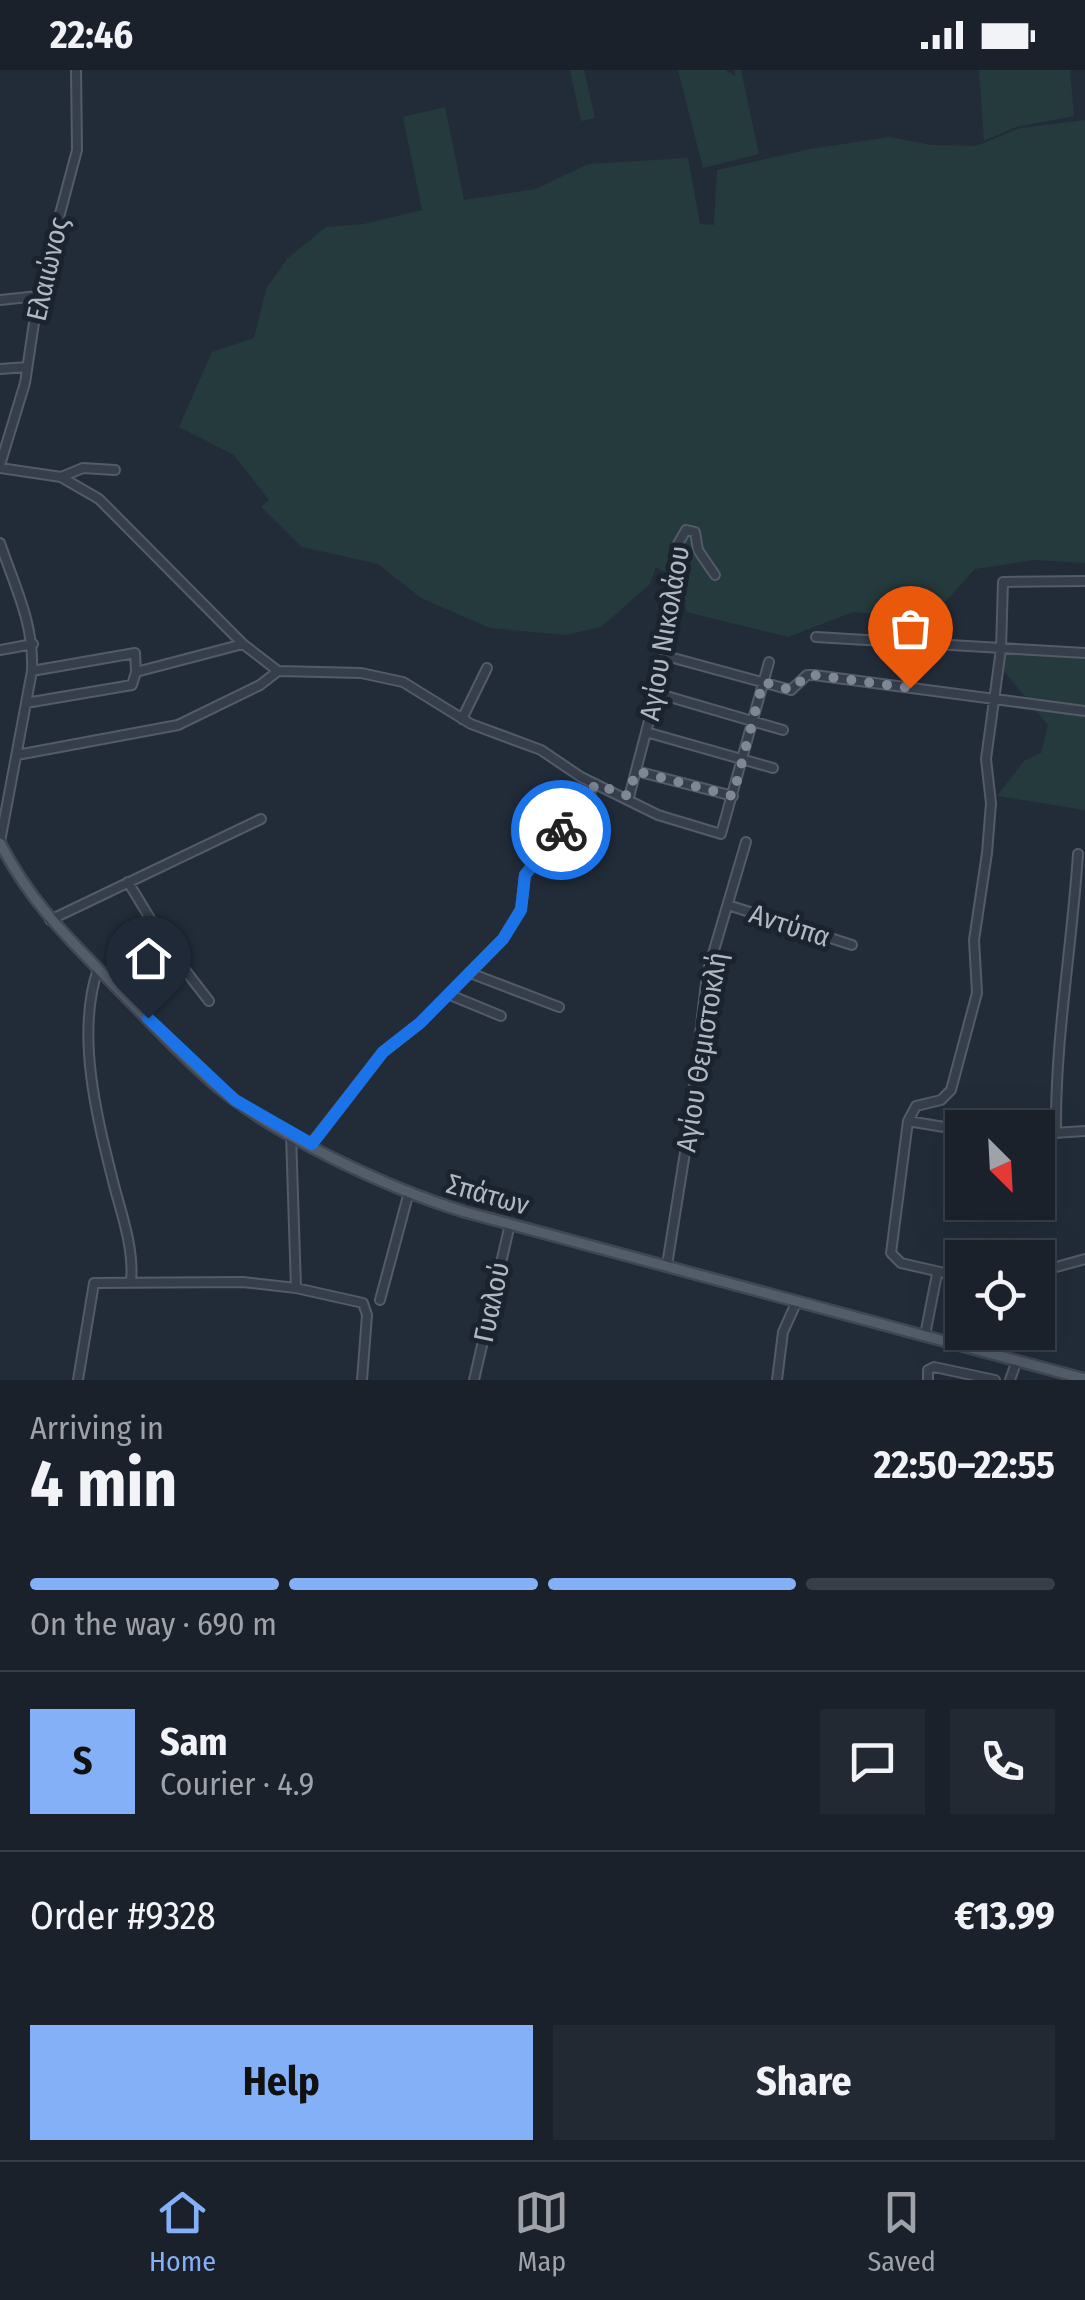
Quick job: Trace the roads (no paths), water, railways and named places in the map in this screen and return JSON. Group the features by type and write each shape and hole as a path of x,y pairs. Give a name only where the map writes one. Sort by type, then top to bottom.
{"main road":[{"name":"Σπάτων","path":"0,843 30,897 98,969 217,1087 290,1134 409,1192 510,1224 1085,1378"}],"street":[{"name":"Ελαιώνος","path":"0,467 27,367 38,296 78,150 76,70"},
{"path":"0,300 38,296"},
{"path":"0,369 27,367"},
{"path":"0,422 13,421"},
{"path":"0,467 61,477 100,499 243,644 278,671 384,676 505,740 541,750 596,784 676,822 722,834 769,662"},
{"path":"61,477 83,468 115,470"},
{"name":"Αγίου Νικολάου","path":"628,796 666,656 678,544 690,528 715,575"},
{"path":"0,544 28,618 33,644 18,755 0,843"},
{"path":"945,1275 901,1263 891,1253 908,1121 916,1106 941,1100 950,1090 976,1000 974,940 987,853 991,803 986,759 1001,649 1003,582 1085,581"},
{"path":"816,636 1085,654"},
{"path":"0,650 33,644"},
{"path":"136,672 243,644"},
{"path":"26,703 132,684 135,653 32,670"},
{"path":"666,656 791,690 807,675 1085,712"},
{"path":"462,719 487,668"},
{"path":"18,755 182,723 274,677 278,671"},
{"path":"656,693 783,730"},
{"path":"646,732 773,768"},
{"path":"636,771 733,796"},
{"path":"312,1144 383,1052 450,994 514,925 525,875 596,784"},
{"path":"50,920 261,819"},
{"name":"Αγίου Θεμιστοκλή","path":"667,1265 690,1120 707,974 746,842"},
{"path":"1078,854 1074,922 1058,1034 1056,1132 1085,1131"},
{"path":"128,882 168,948 209,1001"},
{"name":"Αντύπα","path":"728,906 852,945"},
{"path":"98,969 90,995 89,1067 124,1225 131,1281"},
{"path":"470,973 559,1007"},
{"path":"450,994 501,1016"},
{"path":"908,1121 945,1127"},
{"path":"290,1134 296,1288"},
{"path":"380,1300 409,1192"},
{"name":"Γυαλού","path":"474,1380 510,1224"},
{"path":"1055,1267 1085,1258"},
{"path":"924,1335 937,1274"},
{"path":"78,1380 91,1286 131,1281 243,1282 296,1288 363,1303 368,1315 362,1380"},
{"path":"777,1380 784,1332 797,1300"},
{"path":"1010,1380 1017,1360"},
{"path":"928,1380 928,1370 934,1367 995,1380"}]}
